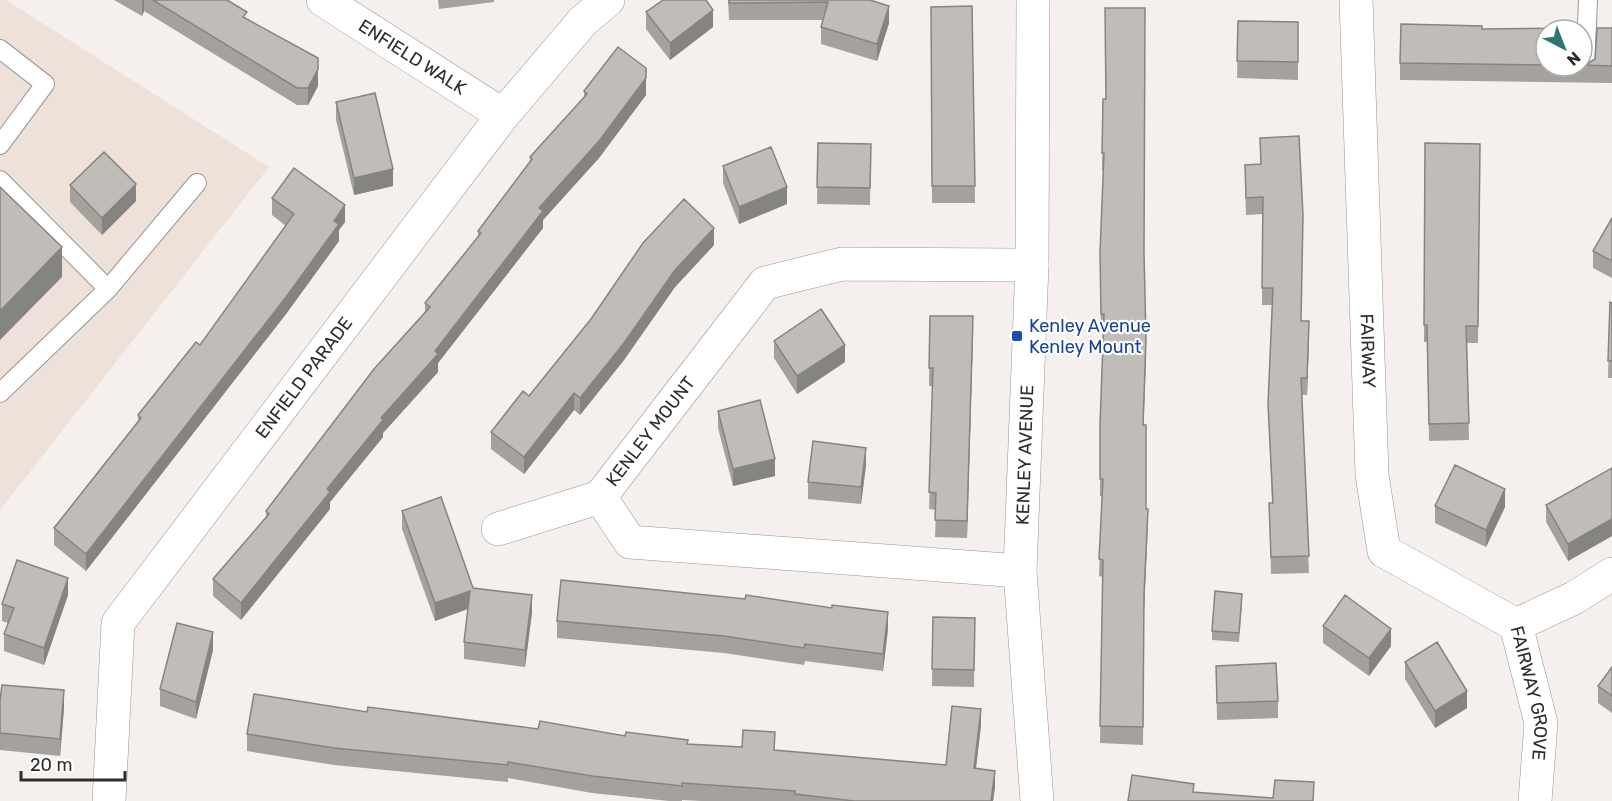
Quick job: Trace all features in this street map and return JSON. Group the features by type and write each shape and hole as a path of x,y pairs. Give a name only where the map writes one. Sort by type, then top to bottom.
{"street":[{"name":"ENFIELD WALK","path":"323,0 503,115"},
{"name":"ENFIELD PARADE","path":"109,801 118,623 503,115 582,21 608,0"},
{"name":"KENLEY AVENUE","path":"1033,0 1032,265 1020,571 1037,801"},
{"name":"FAIRWAY","path":"1356,0 1372,475 1384,551 1516,625"},
{"name":"KENLEY MOUNT","path":"1020,571 630,542 600,497 765,283 842,264 1032,265"},
{"path":"498,529 600,497"},
{"name":"FAIRWAY GROVE","path":"1535,801 1541,723 1516,625 1574,598 1612,574"}],"lane":[{"path":"1587,18 1588,0"},
{"path":"0,49 45,84 0,146"},
{"path":"0,180 108,289"},
{"path":"0,393 108,289 197,183"}],"shaded area":[{"path":"0,0 6,0 269,167 0,510"}],"building":[{"path":"153,0 227,0 247,12 243,17 318,58 318,69 308,88 297,88"},
{"path":"663,0 706,0 713,10 670,43 646,12"},
{"path":"729,0 870,0 889,6 877,44 821,27 828,2 729,3"},
{"path":"972,6 975,186 932,186 931,7"},
{"path":"1105,8 1145,8 1146,338 1143,425 1146,425 1146,509 1148,509 1144,594 1143,727 1100,726 1103,560 1099,559 1103,479 1100,479 1100,425 1104,314 1101,314 1100,253 1104,153 1102,153 1103,99 1106,99"},
{"path":"1238,21 1298,22 1298,62 1237,61"},
{"path":"1401,24 1482,26 1482,29 1534,28 1534,65 1400,63"},
{"path":"1597,28 1612,28 1612,66 1594,65"},
{"path":"618,47 646,68 646,78 599,141 539,208 543,211 435,351 438,354 381,418 383,420 327,489 330,492 241,603 213,579 269,514 266,511 374,369 430,307 425,303 481,233 478,231 532,159 530,157 587,94 584,91"},
{"path":"375,93 393,169 354,178 336,102"},
{"path":"1299,136 1303,215 1301,321 1309,321 1307,378 1301,378 1309,556 1271,557 1269,503 1273,503 1268,404 1273,288 1262,288 1263,197 1246,198 1245,165 1261,164 1260,138"},
{"path":"818,143 871,144 870,188 817,187"},
{"path":"1425,143 1480,144 1478,326 1466,326 1469,423 1429,424 1427,325 1424,325"},
{"path":"771,147 787,187 739,207 723,166"},
{"path":"104,152 136,184 102,218 70,185"},
{"path":"294,168 345,205 334,221 339,224 286,297 86,554 54,528 141,418 138,415 196,342 200,345 294,214 272,198"},
{"path":"0,187 62,247 0,311"},
{"path":"684,199 714,228 675,270 624,343 580,398 574,393 524,457 491,432 523,391 529,396 591,319 643,243"},
{"path":"1612,218 1612,261 1593,251"},
{"path":"1610,302 1612,303 1612,361 1608,361"},
{"path":"821,309 845,345 797,376 774,341"},
{"path":"930,316 973,316 967,521 935,520 936,493 929,492 933,368 929,368"},
{"path":"760,400 775,459 733,469 718,411"},
{"path":"813,441 866,448 861,487 808,482"},
{"path":"1455,465 1505,489 1486,530 1435,506"},
{"path":"1612,468 1612,519 1568,544 1546,505"},
{"path":"441,497 473,588 532,595 525,650 464,642 470,591 435,603 402,511"},
{"path":"17,560 68,578 44,648 4,634 14,608 2,604"},
{"path":"561,580 745,599 746,595 832,608 832,605 888,612 883,654 805,644 804,648 724,636 557,621"},
{"path":"1215,591 1242,594 1239,633 1212,631"},
{"path":"1345,595 1391,629 1369,658 1323,626"},
{"path":"933,617 975,618 974,670 932,669"},
{"path":"177,623 213,632 196,702 160,689"},
{"path":"1437,642 1467,691 1435,711 1405,662"},
{"path":"1276,663 1278,701 1217,703 1216,666"},
{"path":"1612,667 1612,696 1598,686"},
{"path":"2,685 64,690 60,739 0,733"},
{"path":"254,694 367,712 368,707 538,729 540,721 625,736 626,732 688,740 687,744 742,747 743,730 775,732 774,750 946,765 952,706 981,709 974,768 995,771 991,801 854,801 795,794 795,791 682,783 682,786 592,776 508,762 508,765 334,748 247,734"},
{"path":"1132,775 1194,784 1193,792 1273,798 1275,780 1314,782 1313,801 1128,801"}],"place":[{"name":"Kenley Avenue Kenley Mount","path":"1017,336"}]}
